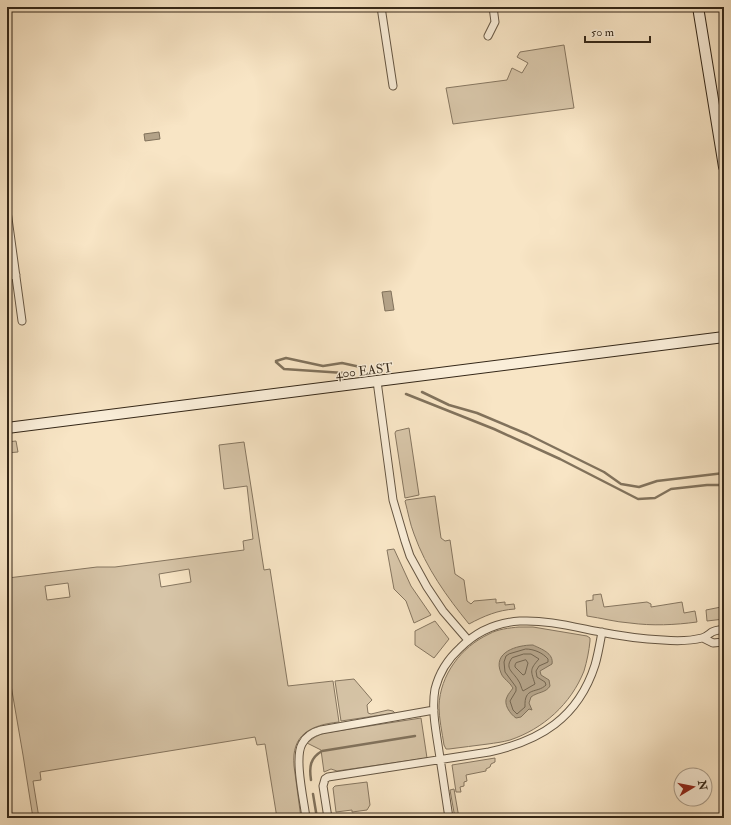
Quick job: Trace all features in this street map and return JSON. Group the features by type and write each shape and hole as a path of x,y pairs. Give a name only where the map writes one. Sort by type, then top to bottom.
{"street":[{"path":"381,7 393,86"},
{"path":"488,36 495,22 493,7"},
{"path":"698,7 724,167"},
{"path":"7,211 22,321"},
{"path":"7,276 16,275"},
{"name":"400 EAST","path":"7,428 724,337"},
{"path":"377,381 393,500 407,546 427,587 443,611 468,640"},
{"path":"449,818 434,710 436,689 443,668 468,640 492,626 511,622 534,620 602,632 678,641 703,638 713,631 724,630"},
{"path":"328,818 323,786 325,779 328,777 506,749 545,732 568,713 586,688 595,665 602,632"},
{"path":"703,638 713,644 724,642"},
{"path":"306,818 298,756 302,744 310,734 322,730 434,710"}],"shaded area":[{"path":"564,45 574,108 453,124 446,88 507,80 512,68 522,73 528,63 517,57 520,52"},
{"path":"409,428 419,495 405,498 395,433 396,431"},
{"path":"16,441 18,452 7,453 7,442"},
{"path":"244,442 264,570 270,569 288,686 333,681 339,722 329,723 312,729 305,733 296,746 294,766 301,818 277,818 265,744 257,745 255,737 40,772 41,780 33,781 39,818 33,818 7,662 7,571 8,578 97,567 115,567 244,550 243,541 253,539 247,486 224,489 219,445","holes":["189,569 191,582 161,587 159,574","68,583 70,597 47,600 45,586"]},
{"path":"435,496 441,538 445,541 450,540 455,574 464,580 467,601 471,604 474,601 496,599 496,603 505,602 505,605 514,604 515,609 491,614 469,624 445,593 419,547 411,526 405,501"},
{"path":"394,549 411,586 431,615 414,623 406,601 394,589 387,550"},
{"path":"601,594 604,607 647,602 651,604 651,607 682,602 684,613 695,611 697,622 647,625 587,616 586,601 593,600 593,595"},
{"path":"721,607 721,610 724,609 724,619 707,621 706,610"},
{"path":"435,621 449,639 434,658 415,645 415,631"},
{"path":"519,627 533,627 587,636 590,638 584,671 572,694 554,714 534,729 522,735 502,742 446,749 444,745 439,706 443,684 448,673 461,654 479,640 496,631"},
{"path":"354,679 372,700 367,705 368,713 371,714 388,710 395,713 341,721 335,681"},
{"path":"421,718 427,758 337,771 331,769 324,772 321,750 307,743 324,733"},
{"path":"495,758 495,762 486,769 486,771 466,775 467,781 464,782 464,786 460,787 461,792 456,792 452,765"},
{"path":"367,782 370,805 367,810 336,812 333,788 335,786"},
{"path":"454,789 459,818 455,818 450,790"}],"water":[{"path":"159,132 160,139 145,141 144,134"},
{"path":"391,291 394,310 385,311 382,292"},
{"path":"533,645 549,654 551,657 552,664 540,671 541,675 549,680 550,686 546,690 531,697 529,703 532,710 529,709 521,717 516,718 509,711 506,703 507,697 513,688 501,673 499,666 500,660 503,655 513,648"}],"waterway":[{"path":"276,361 286,358 323,366 342,363 365,368"},
{"path":"276,362 284,369 344,373"},
{"path":"422,392 449,405 477,413 527,434 604,472 621,484 639,487 657,481 724,473"},
{"path":"406,394 494,429 560,459 638,499 655,498 671,489 707,485 724,485"},
{"path":"311,780 311,763 322,751 415,736"},
{"path":"313,794 317,818"}]}
